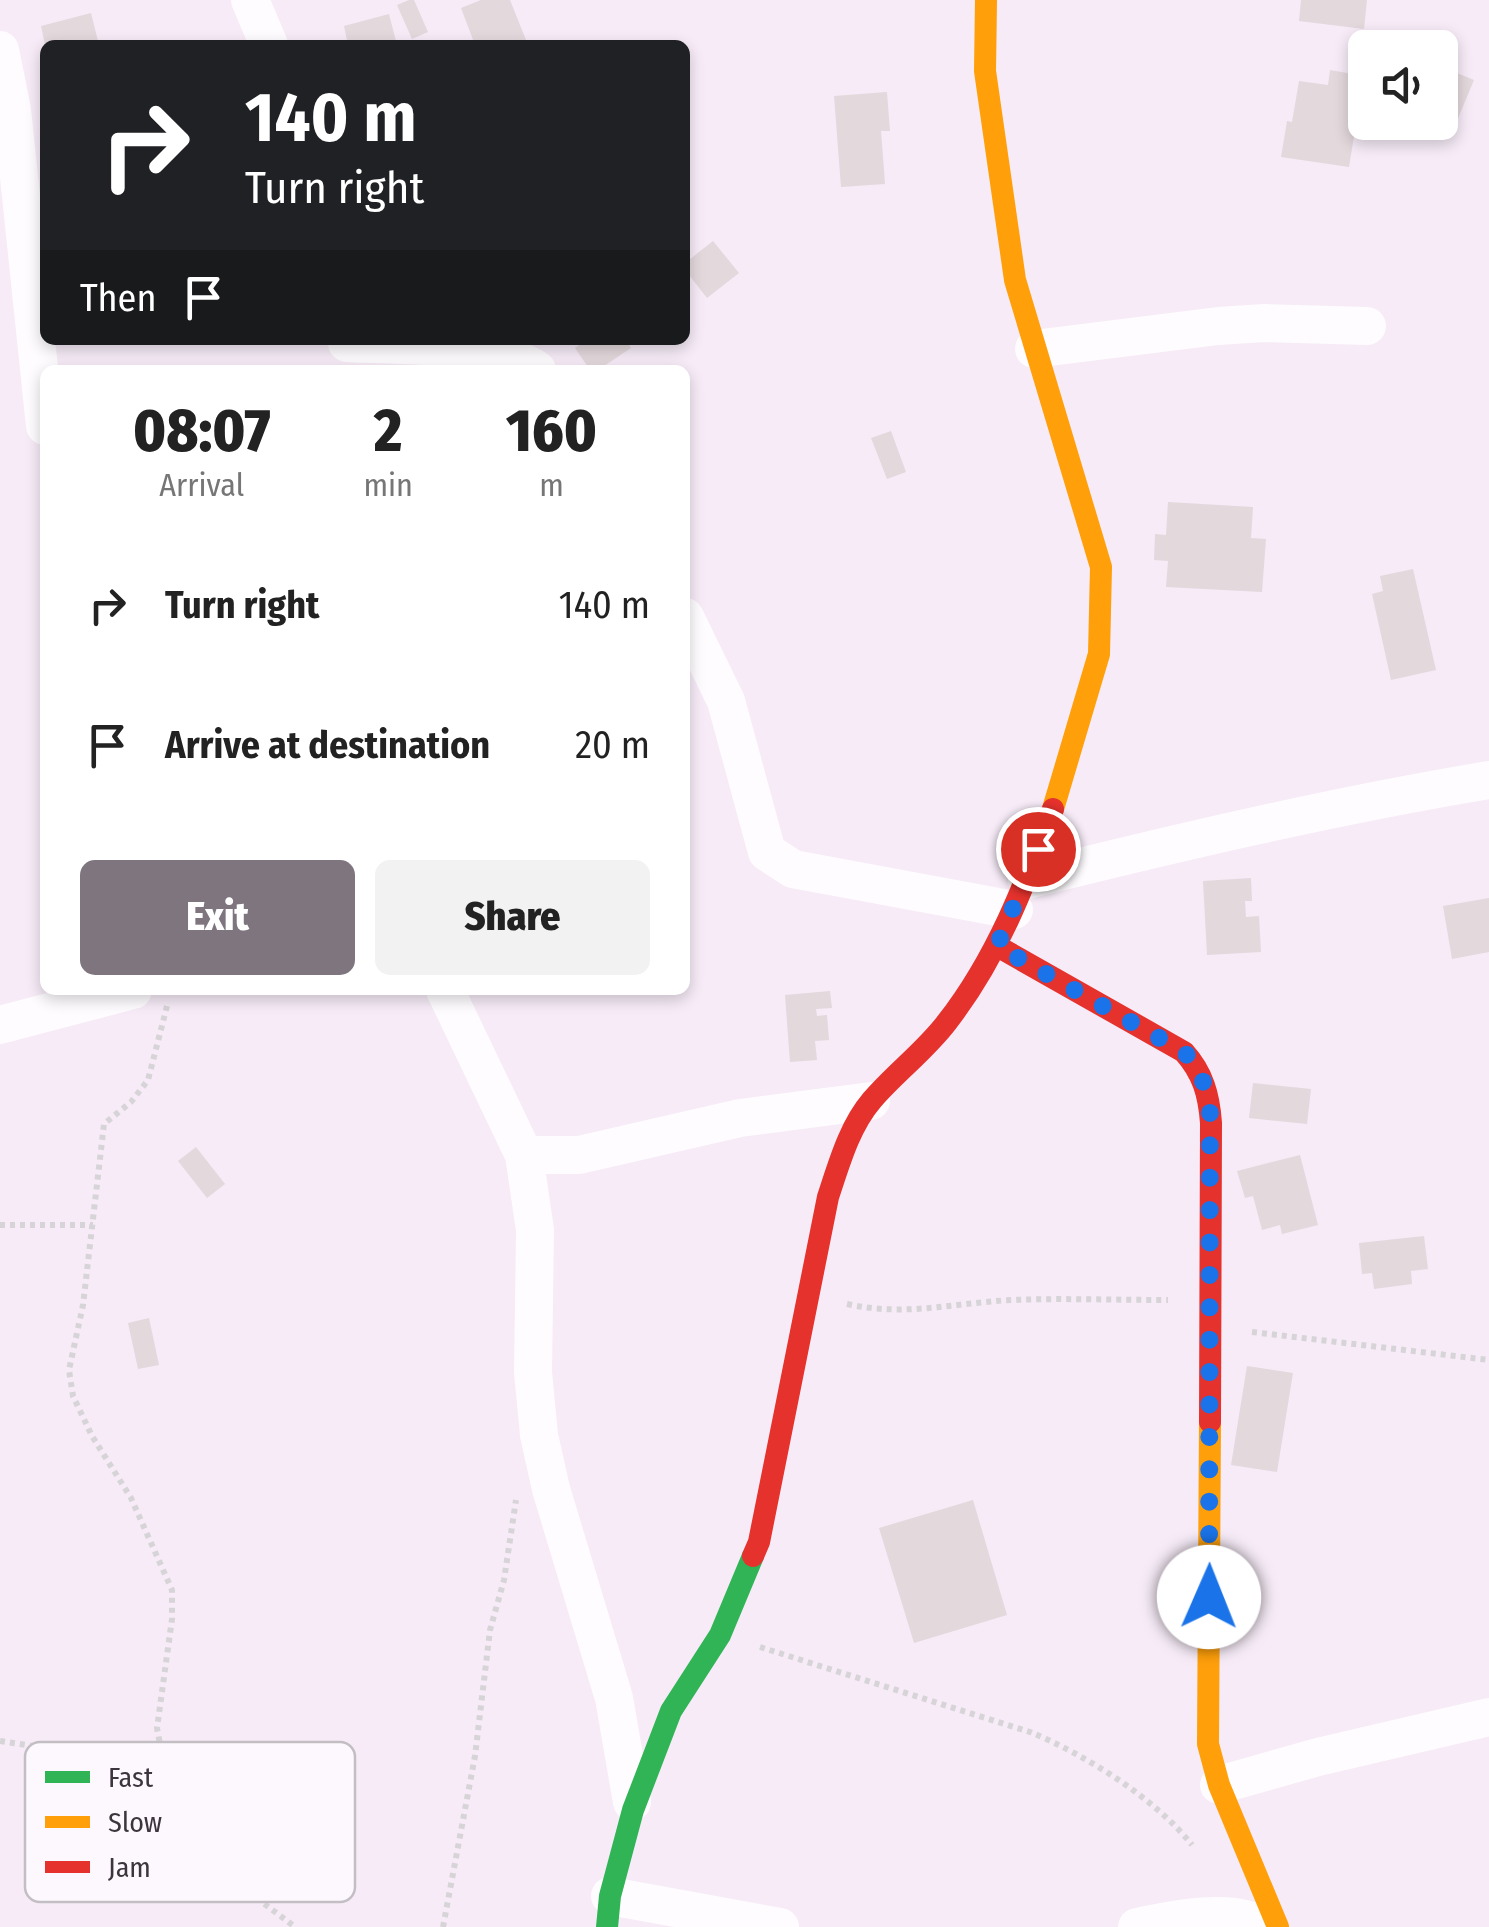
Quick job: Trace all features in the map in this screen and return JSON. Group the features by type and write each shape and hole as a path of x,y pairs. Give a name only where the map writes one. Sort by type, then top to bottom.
{"street":[{"path":"250,0 267,40"},
{"path":"780,1927 609,1912 633,1810 671,1711 720,1635 759,1542 807,1295 844,1148 871,1101 949,1020 997,946 1020,895 1088,701 1099,654 1101,567 1015,280 985,71 986,0"},
{"path":"0,50 12,110 40,378"},
{"path":"1034,349 1218,326 1367,326"},
{"path":"348,351 494,353 530,365"},
{"path":"690,627 726,702 766,852 793,869 1020,895 1216,833 1489,780"},
{"path":"997,946 1184,1052 1197,1065 1210,1101 1208,1744 1219,1785 1278,1927"},
{"path":"0,1026 108,995"},
{"path":"447,995 524,1155 535,1230 533,1372 539,1435 551,1490 614,1698 633,1810"},
{"path":"524,1155 578,1155 740,1118 871,1101"},
{"path":"1219,1785 1489,1717"},
{"path":"1137,1927 1214,1916 1250,1920 1264,1927"}],"path":[{"path":"160,1742 157,1728 172,1619 172,1590 131,1498 92,1436 73,1396 69,1370 83,1305 104,1124 131,1102 148,1080 169,995"},
{"path":"0,1225 93,1226"},
{"path":"807,1295 876,1310 942,1309 1006,1300 1212,1300"},
{"path":"1209,1327 1489,1360"},
{"path":"442,1927 475,1756 490,1630 504,1580 518,1482"},
{"path":"720,1635 1030,1732 1069,1748 1138,1796 1194,1848"},
{"path":"0,1741 25,1745"},
{"path":"263,1902 295,1927"}],"building":[{"path":"414,0 428,32 412,39 397,5"},
{"path":"481,0 510,0 526,40 473,40 461,8"},
{"path":"1301,0 1367,0 1364,29 1299,21"},
{"path":"91,13 98,40 44,40 41,26"},
{"path":"389,14 396,40 347,40 344,26"},
{"path":"1330,70 1348,73 1348,140 1353,140 1349,167 1281,157 1299,81 1328,85"},
{"path":"1458,73 1474,80 1458,118"},
{"path":"887,92 890,131 881,131 885,184 841,187 834,96"},
{"path":"713,241 739,273 707,298 690,276 690,259"},
{"path":"575,348 631,348 606,365 587,365"},
{"path":"891,431 906,472 887,479 871,438"},
{"path":"1168,502 1253,507 1251,538 1266,539 1262,592 1166,587 1168,561 1154,560 1155,534 1166,535"},
{"path":"1413,569 1436,670 1391,680 1372,594 1383,591 1380,576"},
{"path":"1251,878 1252,901 1245,901 1246,917 1259,916 1261,952 1207,955 1203,881"},
{"path":"1489,898 1489,952 1452,959 1443,906"},
{"path":"830,991 832,1008 816,1009 817,1016 827,1015 829,1040 815,1041 817,1060 790,1062 785,995"},
{"path":"1253,1083 1311,1089 1307,1124 1249,1118"},
{"path":"196,1147 225,1184 207,1198 178,1161"},
{"path":"1300,1155 1318,1225 1282,1234 1280,1225 1262,1230 1253,1196 1245,1198 1237,1171"},
{"path":"1424,1236 1428,1269 1411,1271 1412,1284 1374,1289 1372,1273 1362,1274 1359,1243"},
{"path":"149,1318 159,1365 138,1369 128,1323"},
{"path":"1247,1366 1293,1373 1277,1472 1231,1465"},
{"path":"973,1500 1007,1615 914,1643 879,1528"}],"traffic: fast":[{"path":"607,1927 610,1896 633,1810 671,1711 720,1635 753,1556"}],"traffic: slow":[{"path":"986,0 985,71 1015,280 1101,567 1099,654 1053,809"},
{"path":"1210,1422 1208,1744 1219,1785 1278,1927"}],"traffic: jam":[{"path":"753,1556 759,1542 828,1197 846,1146 872,1100 938,1033 981,972 1020,892 1053,809"},
{"path":"997,946 1184,1052 1200,1076 1211,1123 1210,1422"}],"route":[{"path":"1038,849 997,946 1184,1052 1204,1078 1210,1101 1209,1597"}]}
